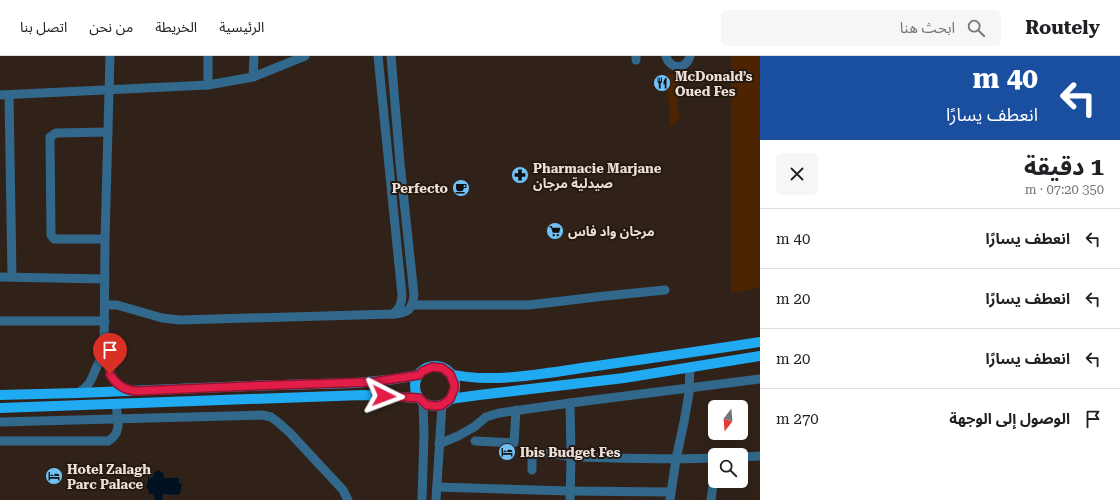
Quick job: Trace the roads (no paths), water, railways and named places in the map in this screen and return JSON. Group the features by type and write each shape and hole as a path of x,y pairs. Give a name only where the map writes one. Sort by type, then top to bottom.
{"main road":[{"path":"450,374 484,378 520,376 695,353 760,342"},
{"path":"0,408 363,396 421,400 432,406 462,397 624,378 760,356"},
{"path":"421,400 415,389 415,384 419,375 423,371 432,367 442,368 450,374 453,379 454,389 446,402"},
{"path":"0,395 355,383 373,382 419,375"}],"street":[{"path":"110,56 105,240 104,355 109,364 110,374 115,381 126,389 136,391"},
{"path":"208,56 208,85"},
{"path":"253,77 254,56"},
{"path":"12,277 5,95 208,85 253,77 305,56"},
{"path":"378,56 402,295 402,304 394,314"},
{"path":"105,305 117,306 162,318 180,320 404,314 410,309 414,295 400,163 391,56"},
{"path":"666,56 669,62 675,66 685,64 688,62 690,56"},
{"path":"105,240 54,239 51,235 50,137 56,133 108,132"},
{"path":"0,277 105,279"},
{"path":"412,305 529,305 665,290"},
{"path":"0,320 105,321"},
{"path":"78,393 91,382 98,363 104,355"},
{"path":"437,487 570,496 670,496 684,422 689,388 690,367"},
{"path":"439,444 474,427 486,417 516,410 760,379"},
{"path":"421,400 424,434 422,500"},
{"path":"436,500 439,444 446,402"},
{"path":"570,403 570,496"},
{"path":"0,441 108,441 114,438 117,434 118,418 116,404"},
{"path":"476,441 514,443 516,410"},
{"path":"0,422 242,415 262,415 271,417 290,433 343,490 348,500"},
{"path":"532,470 532,460 534,454 540,453 571,457 708,458"},
{"path":"748,457 760,456"},
{"path":"711,500 713,488"}],"water":[{"path":"158,470 163,473 164,478 179,478 179,483 182,484 179,495 163,494 162,500 155,500 153,494 149,494 146,486 148,477 153,478 154,473"}],"place":[{"name":"McDonald’s Oued Fes","path":"662,83"},
{"name":"Pharmacie Marjane صيدلية مرجان","path":"520,175"},
{"name":"Perfecto","path":"461,188"},
{"name":"مرجان واد فاس","path":"555,231"},
{"name":"Ibis Budget Fes","path":"507,452"},
{"name":"Hotel Zalagh Parc Palace","path":"54,476"}]}
